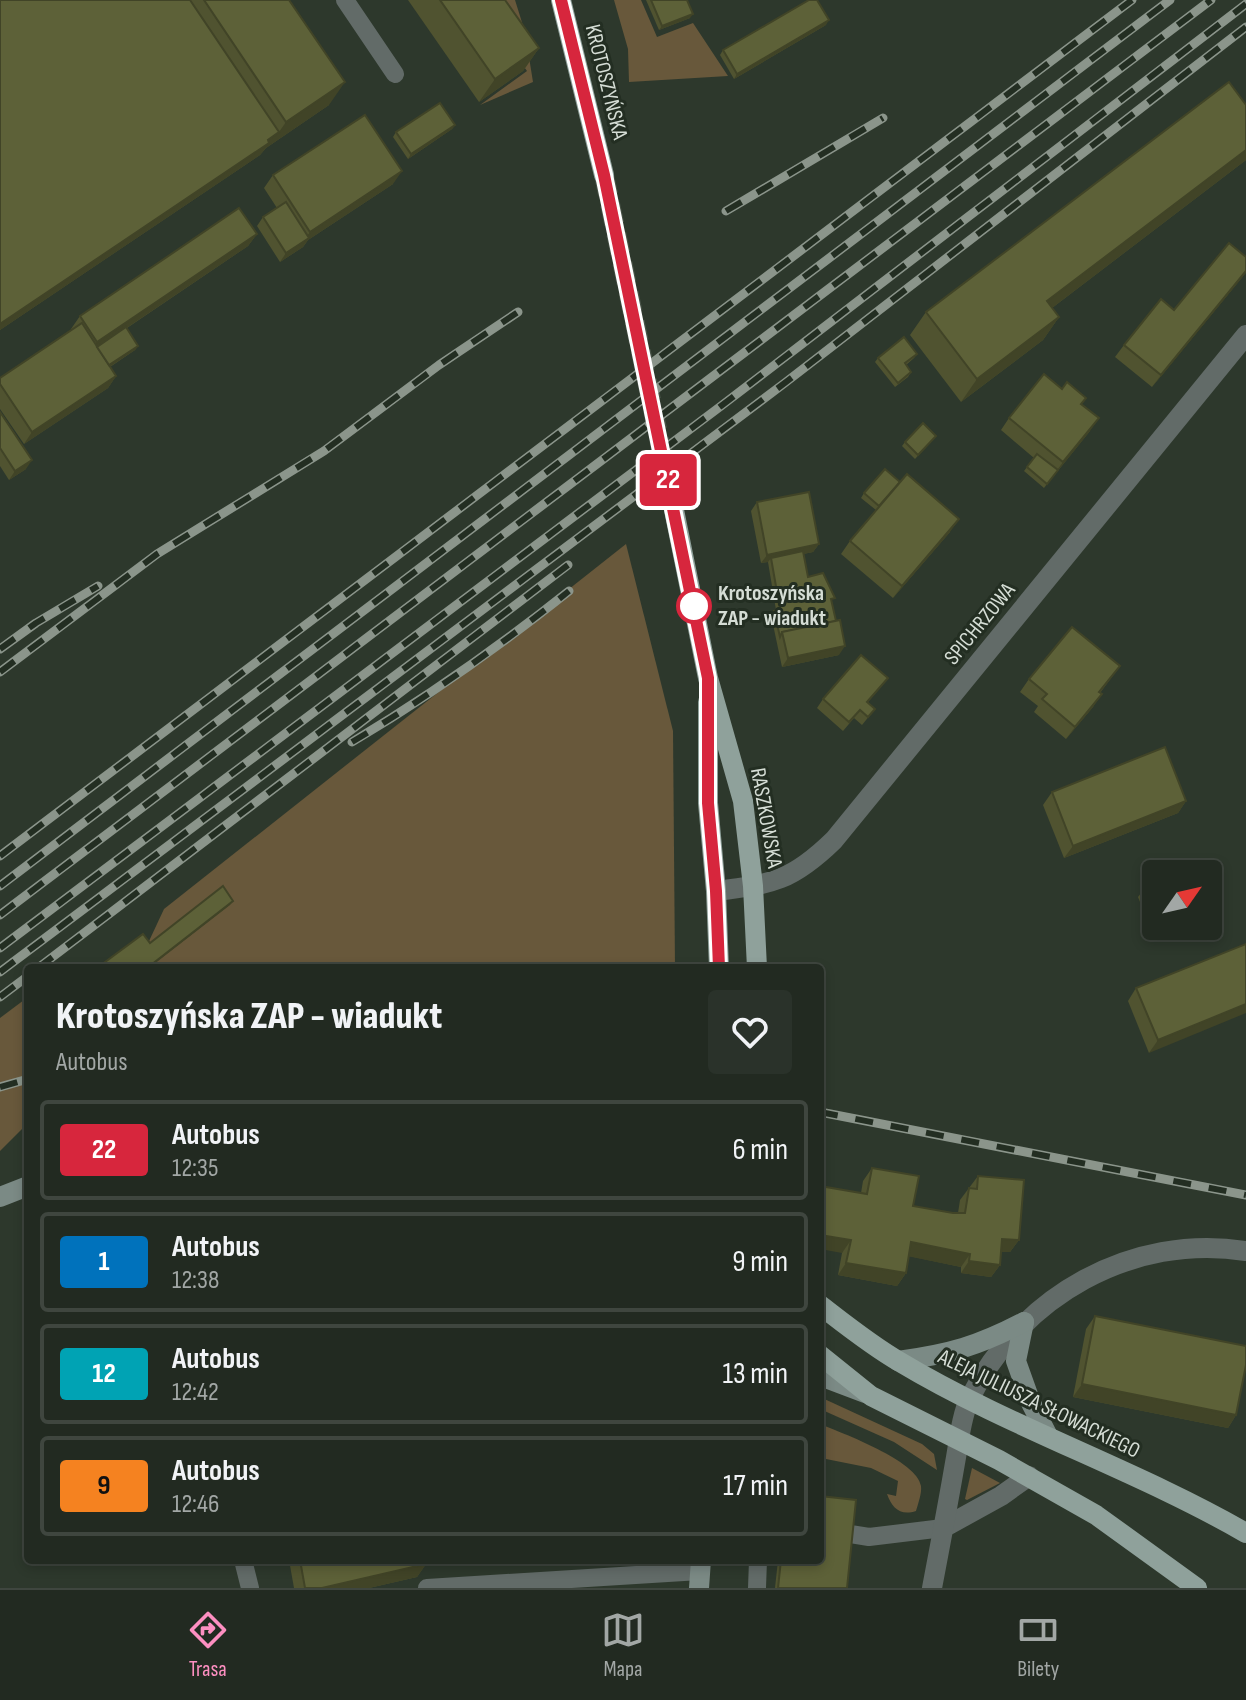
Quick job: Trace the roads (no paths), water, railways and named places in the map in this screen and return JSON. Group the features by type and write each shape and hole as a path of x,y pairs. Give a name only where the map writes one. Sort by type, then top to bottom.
{"main road":[{"name":"KROTOSZYŃSKA","path":"561,0 604,175"},
{"name":"RASZKOWSKA","path":"674,510 708,678 743,801 753,886 757,964"},
{"name":"RASZKOWSKA","path":"708,678 708,803 719,964"},
{"name":"ALEJA JULIUSZA SŁOWACKIEGO","path":"824,1308 898,1361 969,1399 1163,1490 1246,1533"},
{"path":"824,1358 871,1396 1029,1476 1096,1515 1197,1588"}],"street":[{"name":"SPICHRZOWA","path":"716,891 772,883 791,875 834,840 1246,335"},
{"path":"0,1197 24,1188"},
{"path":"898,1361 935,1356 985,1342 1024,1322 1063,1291 1112,1265 1146,1255 1195,1249 1246,1251"},
{"path":"932,1588 969,1399 1024,1322"},
{"path":"1024,1322 1016,1361 1031,1403 1048,1436"},
{"path":"824,1378 871,1396"},
{"path":"943,1528 1001,1496 1029,1476"}],"lane":[{"path":"345,0 395,74"},
{"path":"824,1530 869,1537 943,1528"},
{"path":"244,1564 250,1588"},
{"path":"757,1588 758,1564"},
{"path":"429,1587 700,1573"}],"tunnel":[{"path":"604,175 674,510"}],"railway":[{"path":"0,856 1132,0"},
{"path":"0,886 1170,0"},
{"path":"0,915 1211,0"},
{"path":"0,948 721,406 1246,4"},
{"path":"0,972 786,382 1246,27"},
{"path":"726,211 883,118"},
{"path":"0,672 157,554 324,451 439,365 518,312"},
{"path":"43,964 568,565"},
{"path":"0,649 36,623 98,586"},
{"path":"352,742 463,670 569,591"},
{"path":"0,997 24,979"},
{"path":"0,1087 24,1080"},
{"path":"824,1113 1246,1195"}],"place":[{"name":"Krotoszyńska ZAP - wiadukt","path":"694,606"}]}
